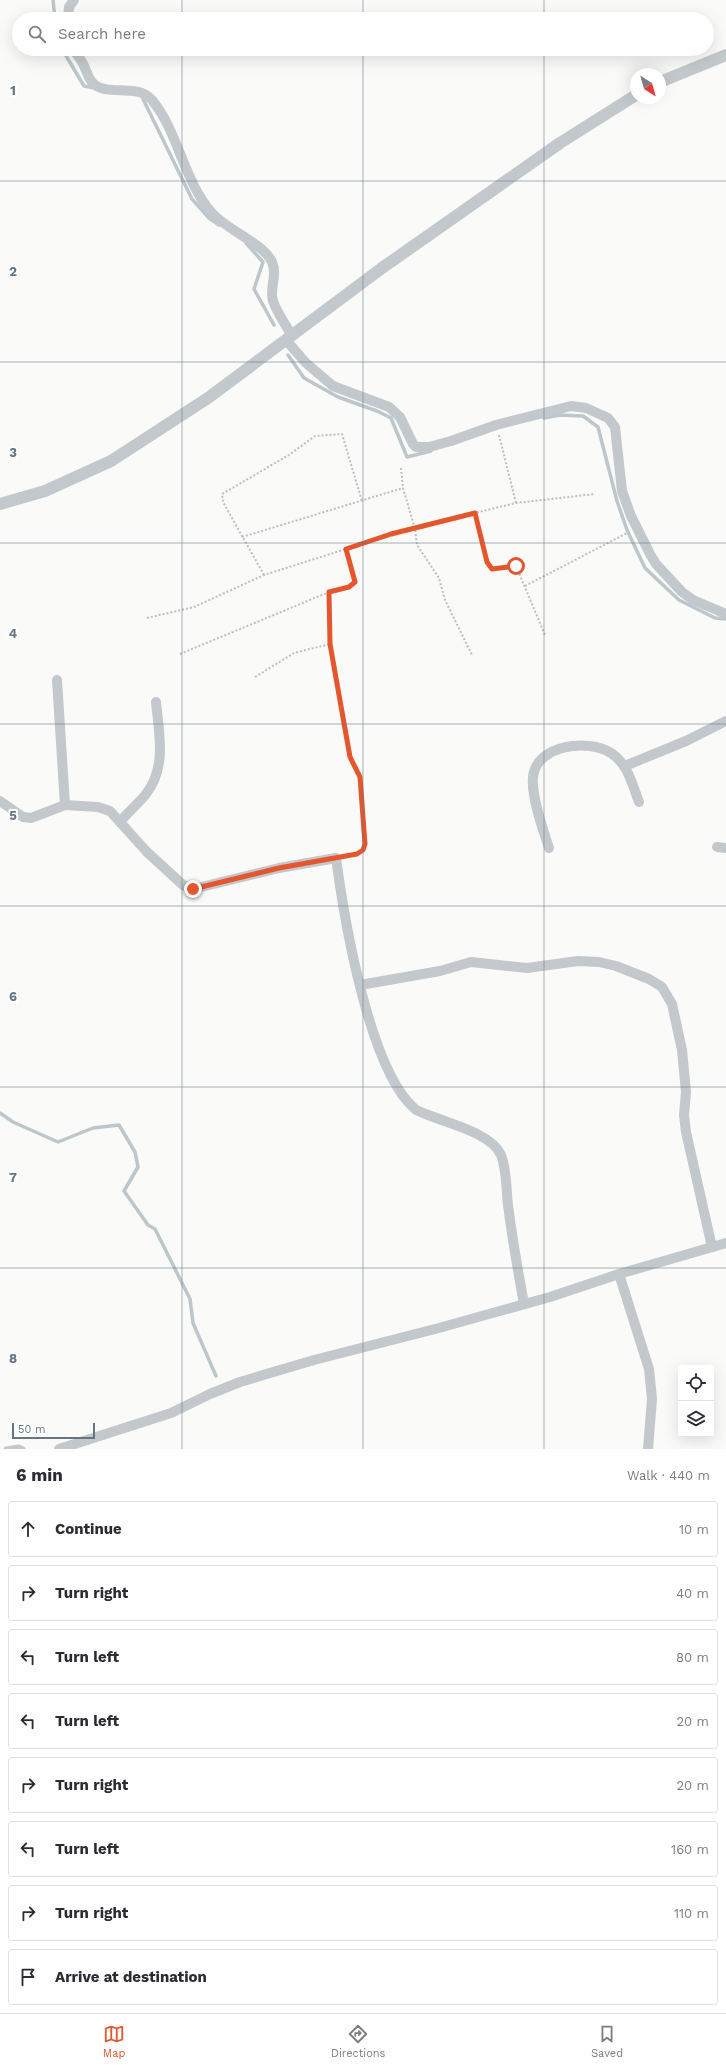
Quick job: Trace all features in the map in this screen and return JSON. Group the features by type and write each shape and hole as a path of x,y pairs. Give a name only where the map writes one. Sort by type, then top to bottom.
{"street":[{"path":"69,12 69,7 74,0"},
{"path":"666,80 726,55"},
{"path":"78,56 83,64 89,79 95,86 128,90 148,96 158,108 195,188 211,212 224,225 243,236 264,252 272,261 276,272 273,300 289,338 306,363 334,386 389,407 400,417 413,444 416,447 429,447 452,441 496,425 571,406 586,408 608,418 615,427 622,491 631,516 656,564 682,592 693,600 726,614"},
{"path":"0,504 46,491 111,461 208,398 382,268 560,143 630,99"},
{"path":"56,680 65,805"},
{"path":"120,822 146,794 156,777 161,751 156,702"},
{"path":"625,766 686,741 726,721"},
{"path":"549,848 542,825 533,777 540,760 545,755 567,747 584,745 610,752 625,766 639,802"},
{"path":"0,801 23,818 31,818 65,805 98,807 110,811 152,857 183,885 193,889 279,868 336,858 350,940 369,1019 382,1058 400,1092 418,1111 487,1138 501,1154 512,1238 524,1304"},
{"path":"360,985 440,971 471,962 527,968 578,961 599,962 616,966 662,987 672,1004 678,1026 686,1092 684,1115 686,1132 712,1247"},
{"path":"59,1449 171,1413 210,1394 240,1382 314,1360 439,1328 524,1304 619,1274 726,1243"},
{"path":"619,1274 651,1382 652,1399 648,1449"}],"lane":[{"path":"6,1449 23,1449"}],"path":[{"path":"498,431 516,503"},
{"path":"264,575 223,502 222,494 289,455 315,436 342,434 362,501"},
{"path":"401,468 403,488 415,529 417,545 439,578 445,600 472,655"},
{"path":"242,537 403,488"},
{"path":"146,618 194,607 264,575 391,534 516,503 595,494"},
{"path":"475,513 490,566 492,569 516,566 545,635"},
{"path":"525,586 624,534"},
{"path":"180,654 329,592 349,587 355,582 346,549"},
{"path":"329,592 330,644 350,757 360,777 365,844 363,850 357,854 336,858"},
{"path":"255,677 294,653 330,644"}],"waterway":[{"path":"53,0 54,12"},
{"path":"66,56 84,86 95,88"},
{"path":"143,99 192,199 209,218 219,225"},
{"path":"246,243 263,262 254,289 274,325"},
{"path":"288,355 304,378 338,397 377,411 391,418 407,457 431,451"},
{"path":"544,418 560,415 583,416 598,427 617,501 627,530 645,568 679,600 715,618 726,619"},
{"path":"0,1113 13,1122 58,1142 93,1128 119,1125 135,1152 138,1167 124,1191 148,1225 155,1229 190,1299 193,1323 216,1376"}],"route":[{"path":"193,889 203,888 279,868 357,854 363,850 365,844 360,777 350,757 330,644 329,592 349,587 355,582 346,549 391,534 475,513 487,562 492,569 516,566"}]}
